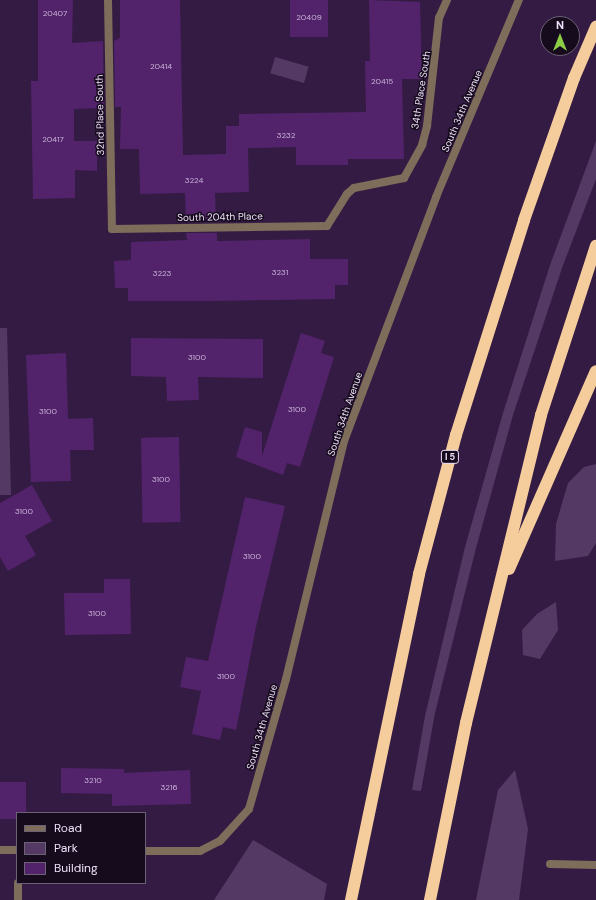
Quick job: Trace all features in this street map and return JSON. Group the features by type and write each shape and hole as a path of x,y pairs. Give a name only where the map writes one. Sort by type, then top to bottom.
{"highway":[{"name":"I 5","path":"350,900 419,574 456,435 524,220 574,78 596,27"},
{"path":"430,900 495,600 541,415 596,246"},
{"path":"495,600 596,370"}],"street":[{"name":"32nd Place South","path":"108,0 112,229"},
{"name":"34th Place South","path":"327,226 347,194 354,188 404,178 413,163 427,126 439,18 447,0"},
{"name":"South 34th Avenue","path":"146,850 200,851 220,841 249,809 286,679 344,441 436,197 518,0"},
{"name":"South 204th Place","path":"112,229 327,226"},
{"path":"0,850 16,850"},
{"path":"550,864 596,865"},
{"path":"18,884 18,900"}],"green space":[{"path":"275,57 309,67 304,83 270,73"},
{"path":"596,141 596,179 562,268 513,415 476,548 435,713 421,791 412,790 425,716 465,547 503,413 550,265"},
{"path":"0,328 7,328 11,495 0,495"},
{"path":"596,464 596,543 588,556 555,561 556,524 568,483 584,467"},
{"path":"556,602 558,630 540,659 523,655 522,630 537,614"},
{"path":"515,770 528,829 519,900 476,900 498,790"},
{"path":"253,840 327,884 324,900 214,900"}],"building":[{"path":"38,0 73,0 72,43 103,41 104,108 74,109 74,141 97,141 97,171 75,170 75,198 33,199 31,81 38,81"},
{"path":"120,0 180,0 183,155 226,154 226,126 239,126 239,114 366,112 365,61 370,61 369,0 420,2 422,79 402,79 404,159 348,159 348,165 296,165 296,147 248,148 249,192 215,193 216,222 186,222 185,193 140,194 139,149 120,149 121,107 115,107 114,41 120,38"},
{"path":"290,0 328,0 328,37 290,37"},
{"path":"186,233 217,233 217,241 310,239 310,259 348,259 348,285 335,285 335,299 213,301 128,301 128,288 115,288 114,261 131,260 131,242 187,240"},
{"path":"301,333 325,341 321,353 334,357 300,467 287,463 283,475 236,457 245,427 262,432 262,456"},
{"path":"131,338 263,339 263,378 198,377 199,400 167,401 166,377 131,376"},
{"path":"66,353 68,419 93,418 94,450 70,450 71,481 31,482 26,355"},
{"path":"179,437 180,522 142,523 141,438"},
{"path":"32,485 52,521 25,536 36,555 8,571 0,557 0,503"},
{"path":"245,497 285,506 256,627 236,730 223,727 220,740 192,734 201,691 180,687 186,657 208,661"},
{"path":"104,579 130,579 131,634 65,635 64,593 104,593"},
{"path":"61,768 124,769 124,773 190,770 191,804 112,806 112,794 61,793"},
{"path":"0,782 26,782 26,812 16,812 16,819 0,819"}]}
